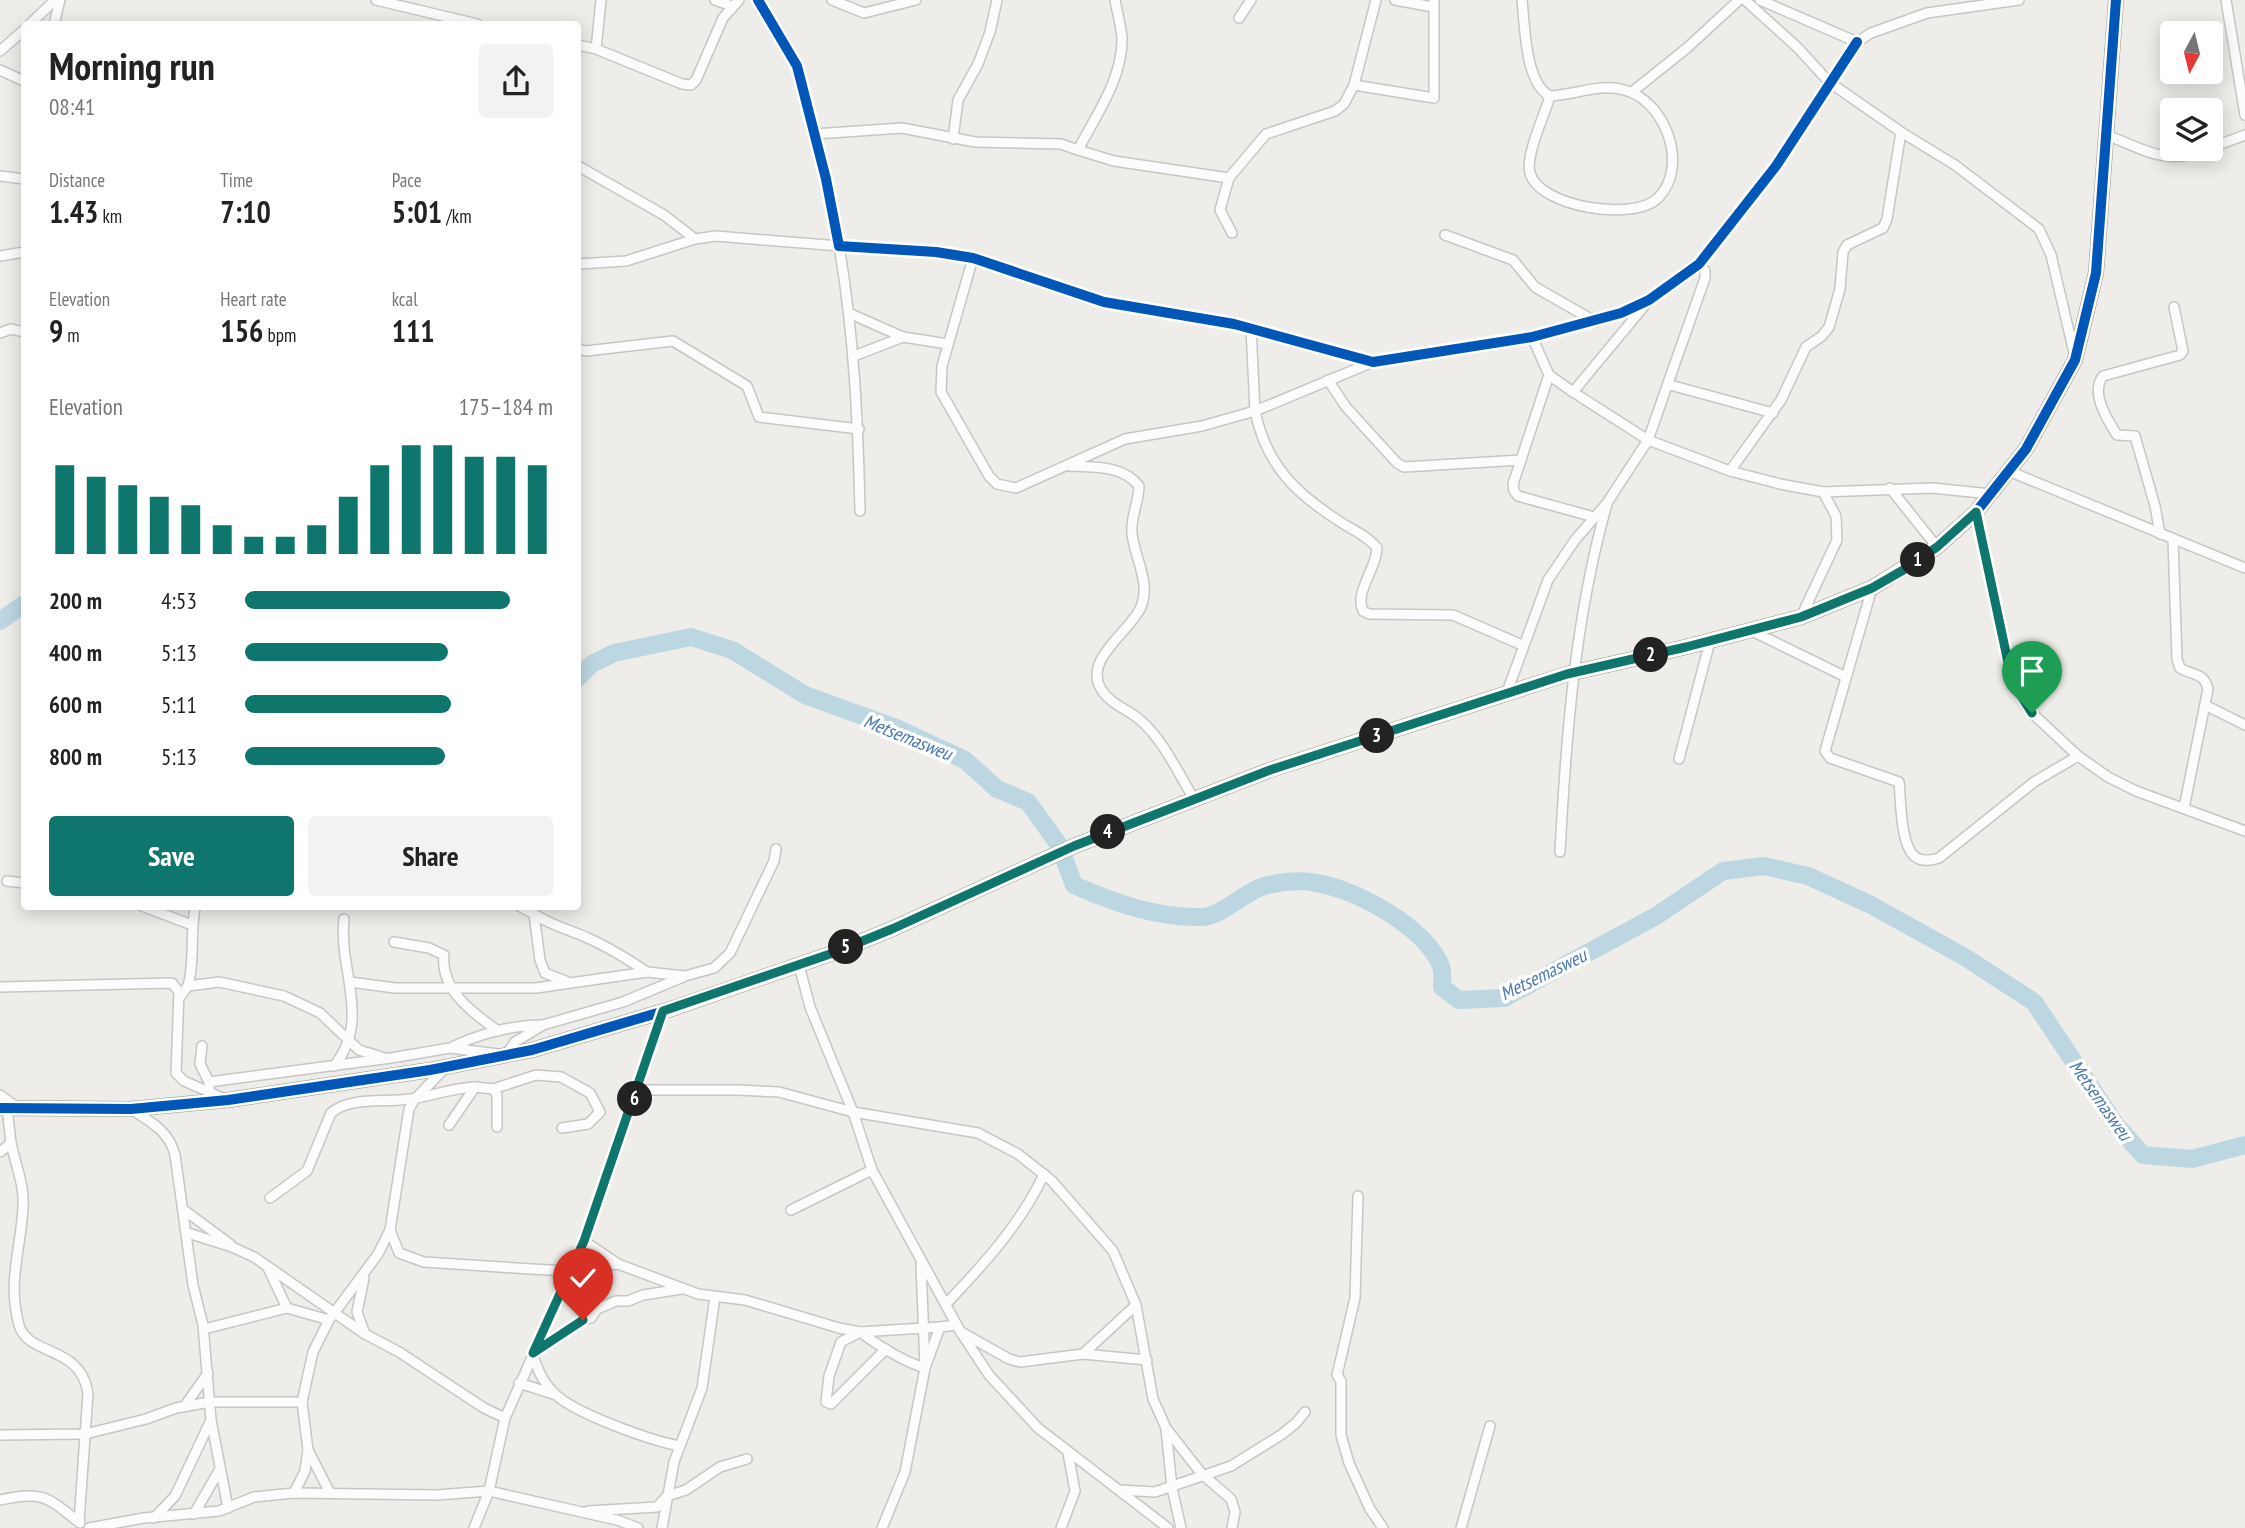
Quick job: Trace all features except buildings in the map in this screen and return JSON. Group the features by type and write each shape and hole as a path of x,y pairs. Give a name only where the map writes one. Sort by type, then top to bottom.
{"street":[{"path":"33,21 55,0"},
{"path":"55,21 60,0"},
{"path":"376,0 446,21"},
{"path":"596,49 601,0"},
{"path":"715,0 736,3"},
{"path":"758,0 797,66 839,246 854,356 859,429 860,511"},
{"path":"832,0 864,12 915,0"},
{"path":"953,139 958,100 978,64 990,32 997,0"},
{"path":"1078,150 1114,82 1119,65 1122,35 1115,0"},
{"path":"1239,18 1251,0"},
{"path":"1232,233 1220,210 1229,178 1266,134 1335,111 1344,104 1354,85 1376,0"},
{"path":"1354,85 1434,98 1433,3 1395,0"},
{"path":"1522,0 1531,70 1536,84 1550,96 1600,88 1632,92 1645,102 1668,134 1674,169 1667,186 1657,199 1643,207 1627,211 1575,203 1543,191 1533,183 1529,165 1550,96"},
{"path":"1632,92 1687,48 1738,0"},
{"path":"1745,0 1798,48 1829,82 1901,132 1955,165 2039,229 2051,255 2075,360"},
{"path":"973,258 948,344 940,380 941,391 989,476 997,484 1016,488 1125,439 1202,426 1255,411 1373,362 1532,337 1595,322 1649,300 1699,264 1776,166 1857,42 1871,33 1927,13 2019,0"},
{"path":"9,1108 131,1109 228,1100 445,1068 532,1050 663,1011 799,965 892,929 1074,846 1270,770 1575,672 1710,642 1801,617 1872,588 1937,547 1976,512 2026,449 2075,360 2096,273 2116,0"},
{"path":"2226,0 2245,114"},
{"path":"1765,1 1857,42"},
{"path":"581,46 691,85 696,80 723,18 736,3"},
{"path":"0,51 21,33"},
{"path":"0,70 21,80"},
{"path":"815,134 902,128 953,139 1061,144 1114,161 1229,178"},
{"path":"1730,471 1773,412 1806,347 1822,337 1829,327 1840,289 1843,252 1847,244 1883,228 1887,219 1901,132"},
{"path":"2107,135 2160,156"},
{"path":"2223,143 2245,135"},
{"path":"581,168 664,215 695,239"},
{"path":"0,176 21,179"},
{"path":"1445,234 1513,260 1535,287 1595,322"},
{"path":"581,264 600,265 626,261 695,239 716,236 936,252 973,258 1104,302 1251,328 1373,362"},
{"path":"0,256 21,252"},
{"path":"1507,692 1548,580 1607,502 1648,440 1670,385 1705,278 1705,271 1699,264"},
{"path":"1573,392 1649,300"},
{"path":"2160,534 2135,436 2117,435 2097,393 2098,383 2103,376 2180,355 2183,351 2175,307"},
{"path":"850,314 903,337 948,344"},
{"path":"1251,328 1255,411 1264,444 1292,486 1311,503 1377,548 1375,562 1362,597 1363,611 1369,614 1453,615 1522,645"},
{"path":"0,333 11,330 21,332"},
{"path":"854,356 903,337"},
{"path":"1532,337 1549,374 1573,392 1648,440 1730,471 1824,492 1932,488 1991,494"},
{"path":"581,350 673,341 747,386 759,417 859,429"},
{"path":"1549,374 1513,484 1514,491 1518,495 1594,517"},
{"path":"1328,380 1346,407 1397,463 1404,467 1521,460"},
{"path":"1670,385 1773,412"},
{"path":"1067,466 1106,468 1122,472 1139,486 1132,534 1144,587 1142,604 1133,622 1101,659 1098,680 1108,698 1139,718 1152,733 1194,799"},
{"path":"2011,471 2245,568"},
{"path":"1890,488 1937,547"},
{"path":"1801,617 1837,540 1836,516 1824,492"},
{"path":"1560,852 1565,741 1589,583 1607,502"},
{"path":"1976,512 2012,681 2032,713 2092,768 2136,791 2245,831"},
{"path":"2173,540 2177,659 2180,668 2206,680 2208,689 2184,808"},
{"path":"1872,588 1825,751 1826,756 1899,782 1905,841 1909,851 1917,858 1927,861 1940,859 2024,790 2078,756"},
{"path":"1750,630 1846,677"},
{"path":"1679,760 1710,642"},
{"path":"2205,705 2245,725"},
{"path":"209,1082 450,1048 468,1039 498,1031 543,1025 623,1002 685,976 714,968 730,953 774,861 776,849"},
{"path":"8,881 21,883"},
{"path":"153,910 192,925"},
{"path":"178,998 188,986 193,969 192,925 195,910"},
{"path":"526,910 555,927 618,953 648,972"},
{"path":"534,914 540,960 545,973 570,982"},
{"path":"334,1066 344,1053 354,1008 343,946 344,919"},
{"path":"394,942 429,948 444,955 444,971 450,987 471,1011 498,1031"},
{"path":"799,965 810,1007 853,1112 872,1170 958,1328 989,1375 1016,1406 1068,1453 1168,1528"},
{"path":"350,982 395,988 536,988 648,972 685,976"},
{"path":"0,987 172,982 177,986 178,998 176,1073 184,1081 228,1100"},
{"path":"188,986 219,982 284,996 320,1013 359,1050 387,1059"},
{"path":"474,1528 488,1491 505,1418 584,1241 663,1011"},
{"path":"506,1055 516,1042 543,1025"},
{"path":"202,1046 200,1064 209,1082 209,1092"},
{"path":"450,1048 506,1055"},
{"path":"294,1493 305,1471 308,1451 302,1402 313,1352 332,1317 378,1254 390,1230 408,1117 415,1099 445,1068"},
{"path":"270,1198 307,1171 331,1113 338,1107 415,1099 454,1088 493,1089 536,1075 561,1077 590,1093 600,1112 588,1124 562,1128"},
{"path":"449,1125 475,1087"},
{"path":"493,1089 497,1095 497,1127"},
{"path":"638,1090 779,1092 853,1112 978,1133 1003,1144 1044,1174 1107,1241 1119,1262 1136,1305 1150,1391 1166,1428 1202,1474 1235,1505 1232,1528"},
{"path":"0,1095 9,1108 11,1143 23,1202 13,1270 19,1326 28,1339 76,1365 86,1378 88,1393 85,1526"},
{"path":"131,1109 163,1130 172,1141 188,1233 193,1285 204,1329 211,1420 228,1508"},
{"path":"0,1152 11,1143"},
{"path":"791,1210 872,1170"},
{"path":"946,1304 1009,1232 1028,1206 1044,1174"},
{"path":"1359,1196 1354,1298 1337,1376 1341,1381 1341,1435 1359,1488 1383,1528"},
{"path":"184,1210 232,1247 266,1265 332,1317 399,1352 484,1408 505,1418"},
{"path":"390,1230 399,1253 424,1262 570,1271 618,1264"},
{"path":"188,1233 232,1247"},
{"path":"584,1241 618,1264 682,1289 715,1297 745,1300 831,1326 860,1332 922,1327 958,1328 1009,1359 1020,1362 1083,1354 1147,1360"},
{"path":"921,1260 925,1368"},
{"path":"266,1265 286,1308"},
{"path":"365,1273 357,1312 365,1334"},
{"path":"533,1353 583,1320 591,1318 597,1309 616,1301 628,1301 643,1295 682,1289"},
{"path":"662,1528 680,1446 702,1388 715,1297"},
{"path":"1083,1354 1136,1305"},
{"path":"204,1329 286,1308 332,1317"},
{"path":"882,1528 905,1472 925,1368 940,1327"},
{"path":"860,1332 912,1364 925,1368"},
{"path":"860,1332 841,1342 829,1376 826,1402 831,1404 886,1349"},
{"path":"533,1353 538,1373 554,1394"},
{"path":"184,1406 208,1373"},
{"path":"519,1384 554,1394 622,1429 680,1446"},
{"path":"0,1435 85,1434 184,1406 210,1402 302,1402"},
{"path":"1118,1490 1155,1492 1172,1488 1239,1461 1296,1423 1305,1412"},
{"path":"154,1518 175,1496 211,1420"},
{"path":"1461,1528 1490,1426"},
{"path":"1166,1428 1172,1488 1181,1528"},
{"path":"308,1451 330,1493"},
{"path":"1061,1528 1075,1491 1068,1453"},
{"path":"582,1512 657,1507 667,1496 686,1490 720,1467 747,1459"},
{"path":"194,1514 220,1469"},
{"path":"0,1500 38,1495 46,1497 85,1526 194,1514 228,1508 254,1497 294,1493 437,1495 488,1491 582,1512 638,1528"}],"waterway":[{"name":"Metsemasweu","path":"0,621 21,606"},
{"name":"Metsemasweu","path":"581,675 592,664 614,653 691,637 732,650 805,695 896,728 965,760 997,789 1028,802 1059,845 1074,885 1136,908 1185,917 1218,913 1268,885 1305,882 1332,887 1388,912 1420,937 1433,951 1441,966 1442,987 1459,1000 1504,998 1656,916 1723,871 1764,866 1808,876 1871,905 1963,956 2034,1002 2116,1125 2143,1155 2192,1159 2245,1145"}],"cycle path":[{"path":"758,0 797,66 826,179 839,246 936,252 973,258 1104,302 1234,324 1373,362 1532,337 1621,313 1649,300 1699,264 1776,166 1857,42"},
{"path":"0,1108 131,1109 228,1100 430,1070 532,1050 671,1009 833,953 1074,846 1270,770 1567,674 1801,617 1872,588 1937,547 1976,512 2026,449 2075,360 2096,273 2116,0"}],"route":[{"path":"583,1320 533,1353 584,1241 663,1011 833,953 1074,846 1270,770 1567,674 1801,617 1872,588 1905,569 1937,547 1976,512 2012,681 2032,713"}]}
